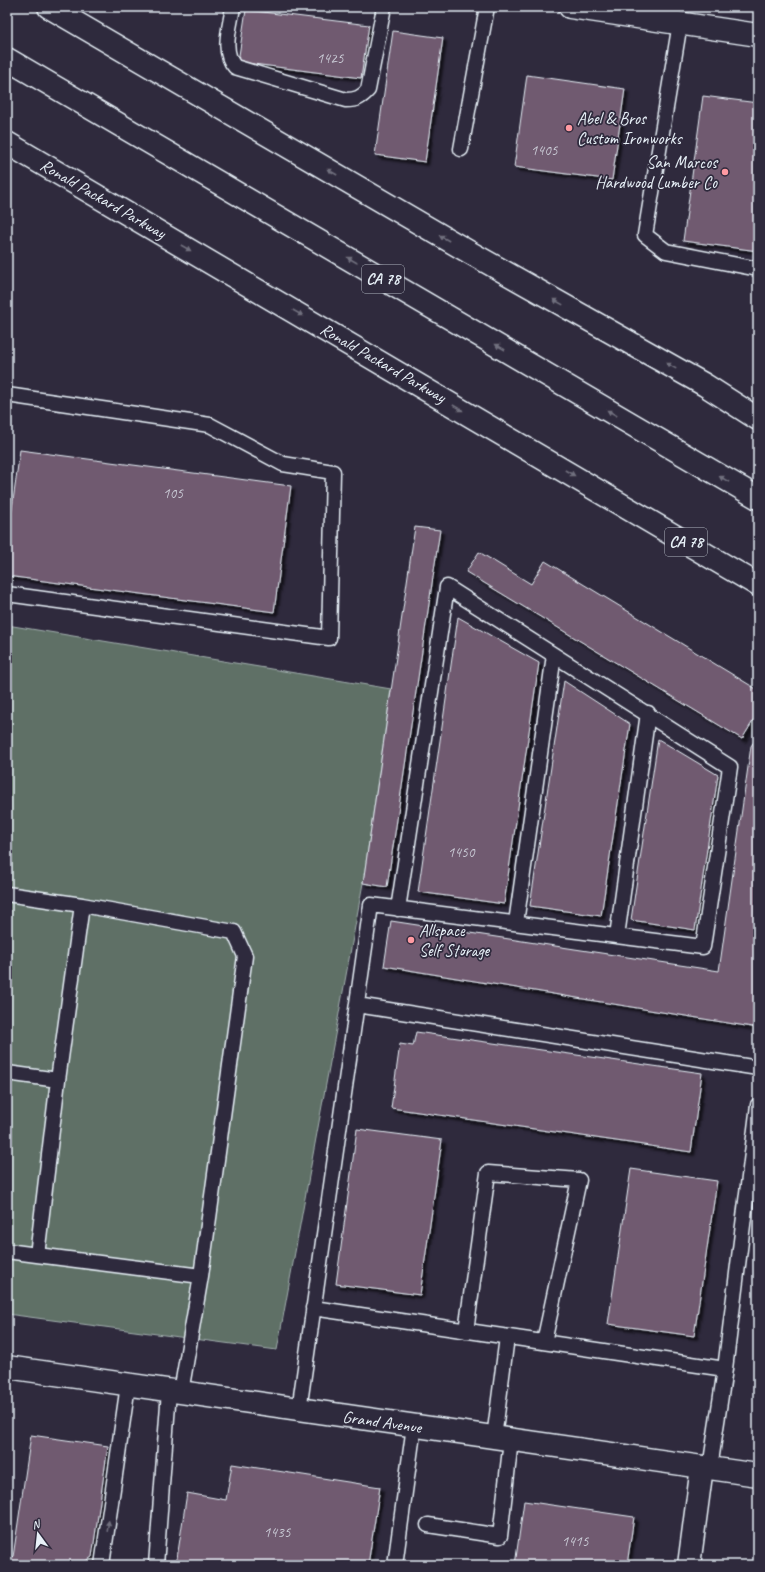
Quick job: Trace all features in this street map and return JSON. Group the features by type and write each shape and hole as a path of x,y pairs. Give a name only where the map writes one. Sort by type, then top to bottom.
{"main road":[{"path":"49,7 469,252 705,385 758,411"},
{"path":"570,7 639,12 680,23 758,35"},
{"name":"CA 78","path":"7,59 758,498"},
{"name":"Ronald Packard Parkway","path":"7,143 758,585"},
{"path":"705,385 758,419"},
{"path":"615,500 758,596"},
{"name":"Grand Avenue","path":"7,1367 758,1475"},
{"path":"689,1565 706,1468"}],"lane":[{"path":"233,7 227,49 230,61 235,67 346,100 354,100 363,96 368,90 384,7"},
{"path":"461,149 488,7"},
{"path":"680,23 645,235 666,251 758,269"},
{"path":"7,395 210,425 284,464 333,472 329,638 7,594"},
{"path":"299,1410 372,905 398,909 703,947 730,767 648,713 447,587 398,909"},
{"path":"516,923 554,655"},
{"path":"617,936 648,713"},
{"path":"7,894 82,905 234,932 245,956 202,1276 175,1392 156,1565"},
{"path":"37,1255 58,1080 82,905"},
{"path":"357,1005 758,1068"},
{"path":"7,1073 58,1080"},
{"path":"706,1468 726,1369 758,1105"},
{"path":"466,1331 488,1173 578,1180 544,1342"},
{"path":"7,1251 202,1276"},
{"path":"313,1308 726,1369"},
{"path":"428,1525 500,1536 507,1337"},
{"path":"102,1565 128,1385"},
{"path":"395,1565 414,1426"}],"green space":[{"path":"7,625 391,689 363,883 277,1350 7,1314"}],"building":[{"path":"246,10 369,25 361,78 238,62"},
{"path":"393,31 443,38 425,162 375,155"},
{"name":"Abel & Bros Custom Ironworks","path":"527,75 625,89 612,180 514,167"},
{"name":"San Marcos Hardwood Lumber Co","path":"703,96 758,103 758,251 683,241"},
{"path":"20,450 291,486 274,612 7,576 7,545"},
{"path":"415,527 440,530 387,887 363,883"},
{"path":"479,552 531,584 545,561 758,690 758,713 742,739 466,572"},
{"path":"458,617 539,663 504,904 418,892"},
{"path":"564,681 630,724 601,916 530,906"},
{"path":"758,736 758,1028 384,966 391,921 719,971 751,746"},
{"path":"658,739 718,775 695,930 631,920"},
{"path":"416,1032 702,1073 691,1152 391,1108 400,1044 413,1046"},
{"path":"357,1129 442,1140 420,1295 336,1284"},
{"path":"631,1169 717,1181 694,1336 608,1324"},
{"path":"31,1435 108,1446 92,1557 80,1565 7,1565 7,1556 13,1557"},
{"path":"232,1464 380,1487 368,1565 176,1565 187,1493 226,1500"},
{"path":"524,1501 634,1517 627,1565 515,1565"}],"place":[{"name":"Abel & Bros Custom Ironworks","path":"569,128"},
{"name":"San Marcos Hardwood Lumber Co","path":"725,172"},
{"name":"Allspace Self Storage","path":"411,940"}]}
